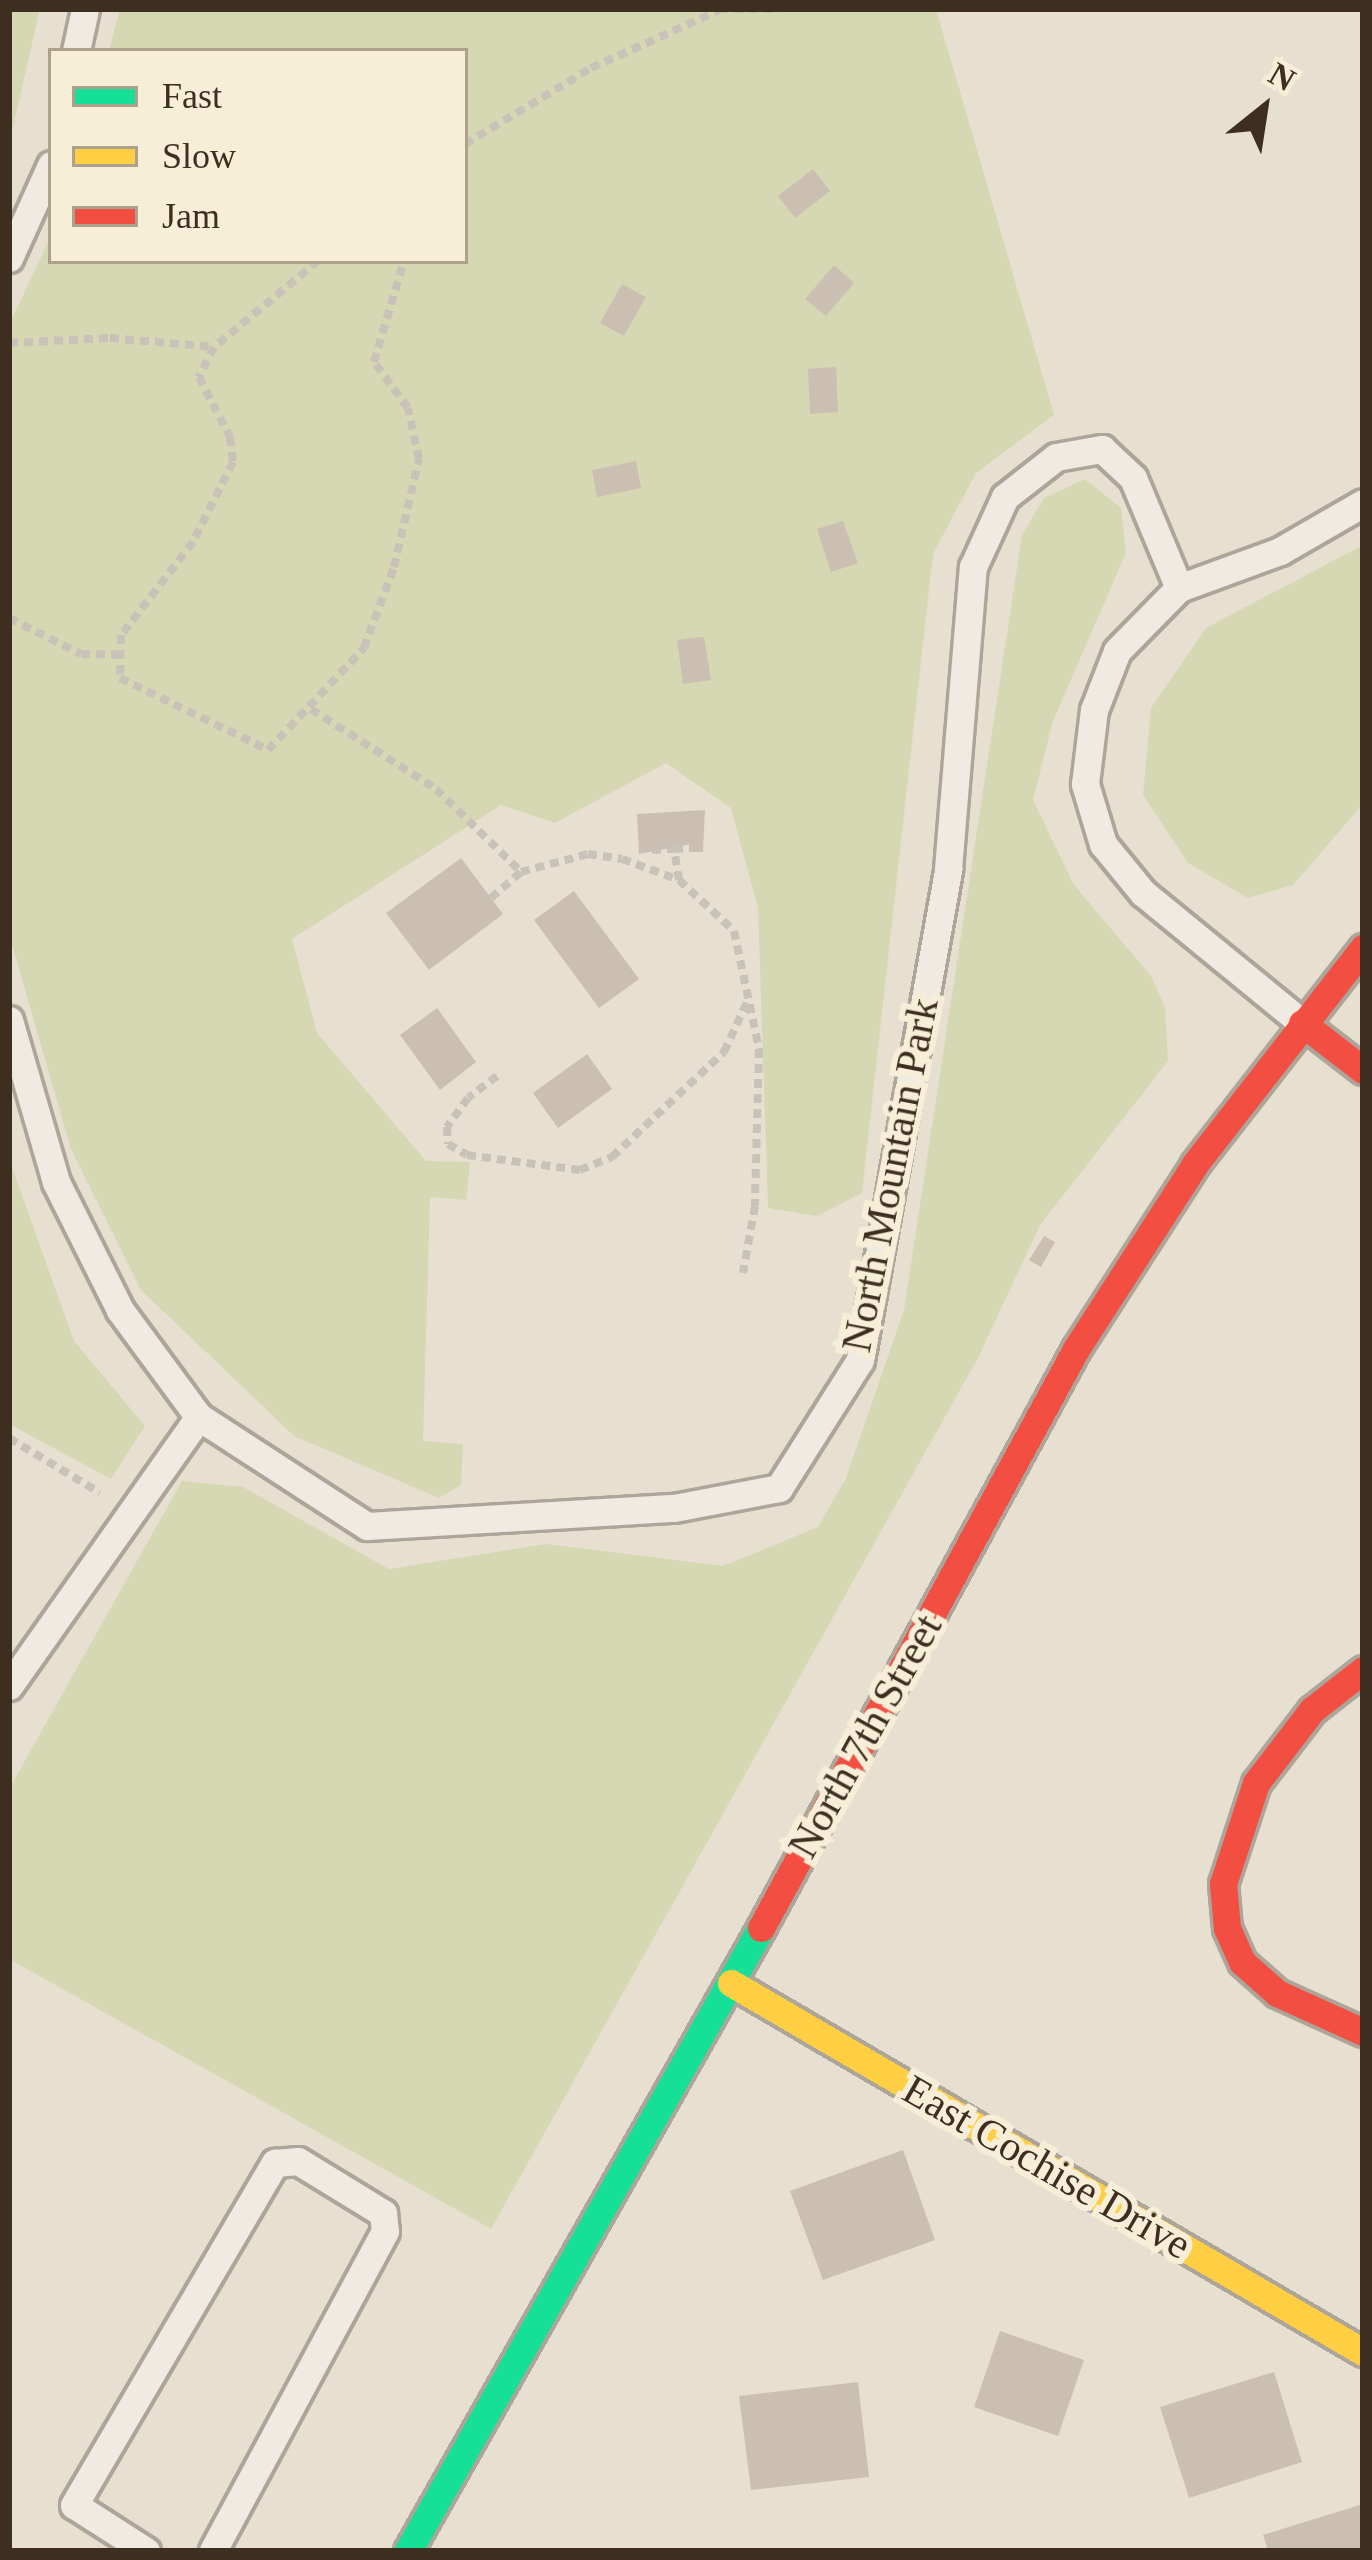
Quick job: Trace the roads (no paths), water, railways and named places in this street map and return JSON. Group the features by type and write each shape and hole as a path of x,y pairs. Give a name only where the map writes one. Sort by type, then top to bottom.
{"main road":[{"name":"North 7th Street","path":"408,2551 731,1983 1076,1349 1195,1164 1363,948"},
{"path":"1302,1023 1363,1070"},
{"path":"1363,1670 1312,1710 1256,1783 1223,1884 1227,1928 1242,1962 1277,1993 1363,2032"},
{"name":"East Cochise Drive","path":"731,1983 1363,2352"}],"lane":[{"path":"77,48 85,9"},
{"path":"9,258 48,172"},
{"name":"North Mountain Park","path":"9,1020 56,1182 120,1310 199,1417 367,1526 674,1508 779,1488 860,1360 948,869 973,567 1005,497 1056,457 1102,449 1133,478 1179,588"},
{"path":"1302,1023 1143,893 1103,844 1085,784 1094,710 1117,651 1179,588 1280,550 1363,503"},
{"path":"9,1686 102,1562 199,1417"},
{"path":"146,2551 74,2506 275,2163 298,2161 383,2213 385,2231 212,2551"}]}
